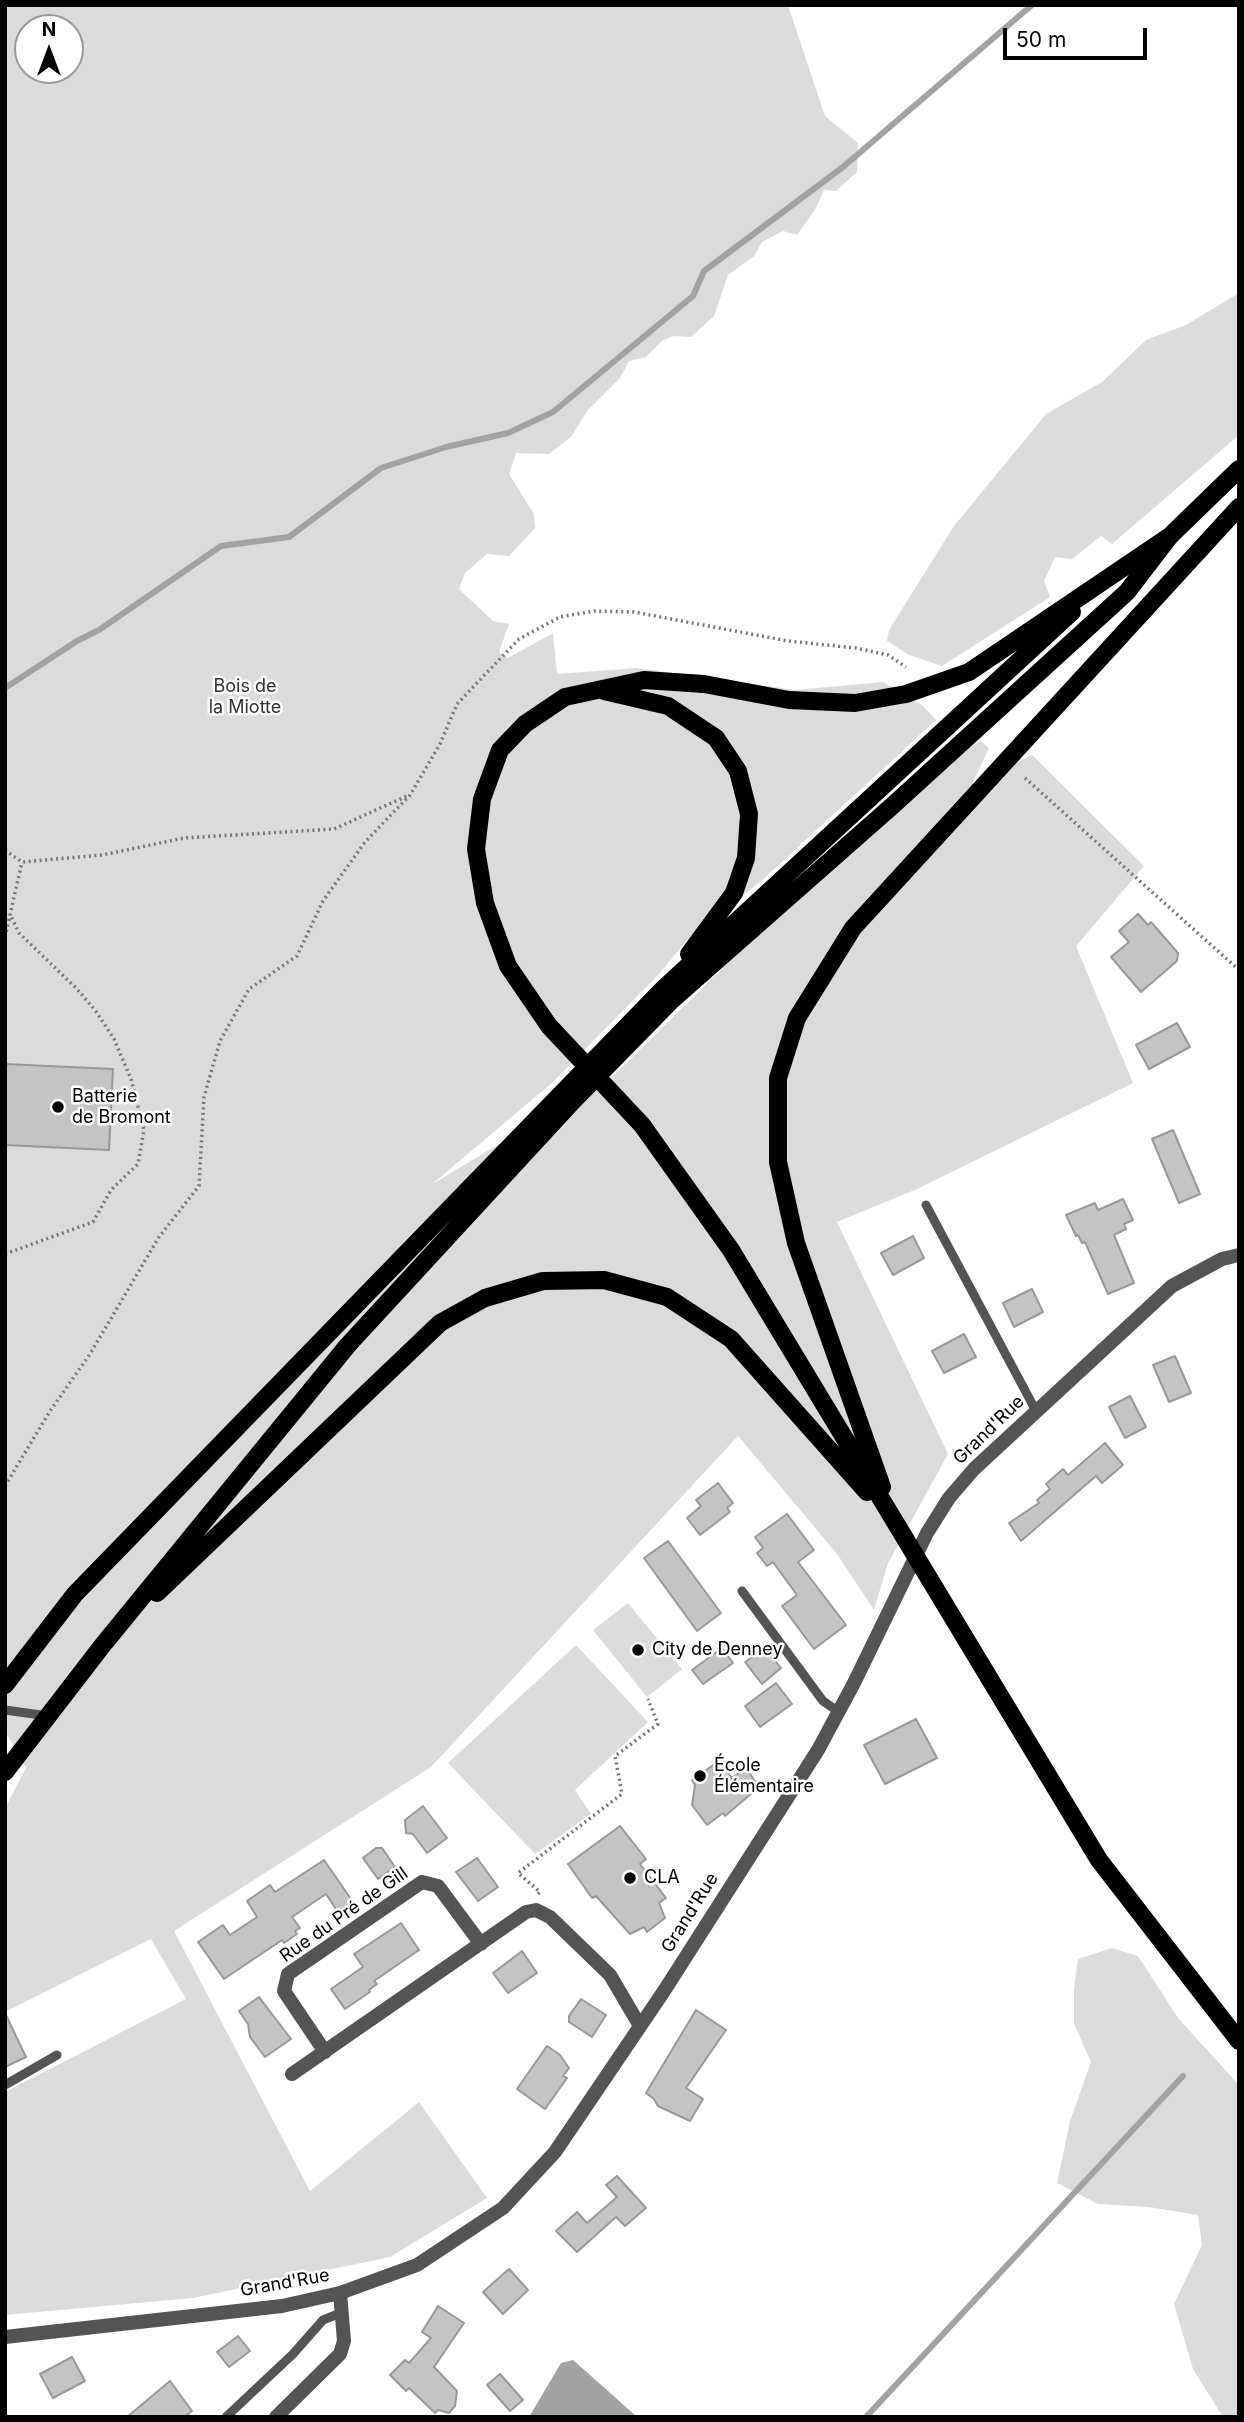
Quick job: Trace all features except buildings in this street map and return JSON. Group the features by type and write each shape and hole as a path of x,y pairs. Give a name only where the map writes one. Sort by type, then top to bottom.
{"main road":[{"path":"608,1056 891,807 1127,592 1170,536 1239,469"},
{"path":"895,1524 796,1243 778,1162 778,1078 797,1018 853,928 1239,507"},
{"path":"1170,536 969,672 906,694 855,703 789,701 704,684 644,680 565,697 525,724 499,750 482,799 476,849 485,903 508,966 549,1027 642,1125 732,1250 1099,1860 1239,2041"},
{"path":"664,988 1116,572"},
{"path":"5,1685 75,1594 608,1056 664,988 734,893 746,858 748,814 738,771 716,738 668,706 598,689"},
{"path":"5,1772 102,1646 348,1345 569,1097"},
{"path":"102,1646 440,1323 485,1298 543,1281 604,1280 667,1297 731,1339 895,1524"}],"street":[{"name":"Grand'Rue","path":"5,2337 282,2306 340,2293 417,2265 503,2208 555,2152 640,2026 818,1750 927,1533 949,1498 974,1469 1172,1286 1222,1259 1239,1255"},
{"name":"Rue du Pré de Gill","path":"325,2052 284,1991 288,1975 422,1882 438,1886 481,1944"},
{"path":"292,2074 526,1912 536,1910 550,1917 610,1975 640,2026"},
{"path":"276,2417 340,2354 344,2341 340,2293"}],"lane":[{"path":"926,1205 1036,1411"},
{"path":"742,1591 823,1701 839,1712"},
{"path":"6,1712 48,1716"},
{"path":"5,2085 57,2054"},
{"path":"226,2417 293,2354 323,2320 343,2312"}],"path":[{"path":"5,1486 50,1411 90,1354 159,1237 199,1186 204,1097 220,1041 249,989 297,956 323,901 365,842 410,795 440,744 457,704 519,639 560,617 594,611 634,612 788,641 856,648 888,655 906,667"},
{"path":"1025,778 1239,970"},
{"path":"5,850 22,862 102,855 184,838 334,829 410,795"},
{"path":"5,937 22,862"},
{"path":"5,1254 93,1222 111,1190 138,1164 144,1130 131,1079 114,1039 82,995 19,933 10,914"},
{"path":"536,1910 540,1892 518,1873 622,1794 615,1756 658,1724 648,1699"}],"green space":[{"name":"Bois de la Miotte","path":"5,5 788,5 825,116 858,143 857,172 836,191 824,190 815,210 797,235 783,231 762,242 754,256 728,275 714,316 691,337 673,336 662,341 646,357 629,361 620,378 588,410 571,437 549,454 516,453 509,474 534,514 535,528 509,556 487,554 465,573 459,589 493,621 509,624 499,652 508,658 553,633 557,674 637,668 795,690 883,682 922,705 936,720 760,882 689,938 658,975 553,1082 431,1185 614,1075 727,964 734,952 938,768 980,741 989,748 972,784 1032,755 1144,866 1076,946 1133,1083 917,1189 837,1222 948,1454 888,1563 874,1610 837,1554 738,1436 431,1767 174,1931 310,2191 419,2102 487,2198 390,2257 193,2298 5,2315 5,2092 186,1999 151,1939 5,2012 5,1808 26,1768 5,1731"},
{"path":"1239,293 1239,435 1112,544 1101,536 1072,559 1055,557 1044,581 1050,597 942,666 909,655 887,641 889,630 954,526 1046,414 1102,382 1146,340 1186,325"},
{"name":"City de Denney","path":"628,1603 682,1669 647,1697 593,1630"},
{"path":"576,1645 648,1722 575,1790 591,1814 535,1854 448,1763"},
{"path":"1112,1948 1138,1956 1178,2018 1239,2085 1239,2417 1223,2417 1193,2369 1174,2304 1202,2245 1198,2215 1149,2207 1098,2204 1057,2183 1070,2121 1091,2062 1074,2024 1074,1989 1078,1959"}],"shaded area":[{"path":"573,2360 637,2417 529,2417 561,2363"}],"waterway":[{"path":"5,688 77,641 99,630 221,546 289,537 381,468 446,447 508,433 553,412 693,296 704,271 843,167 1032,5"},
{"path":"866,2417 1183,2076"}],"place":[{"name":"Batterie de Bromont","path":"58,1107"},
{"name":"City de Denney","path":"638,1650"},
{"name":"École Élémentaire","path":"700,1776"},
{"name":"CLA","path":"630,1878"}]}
